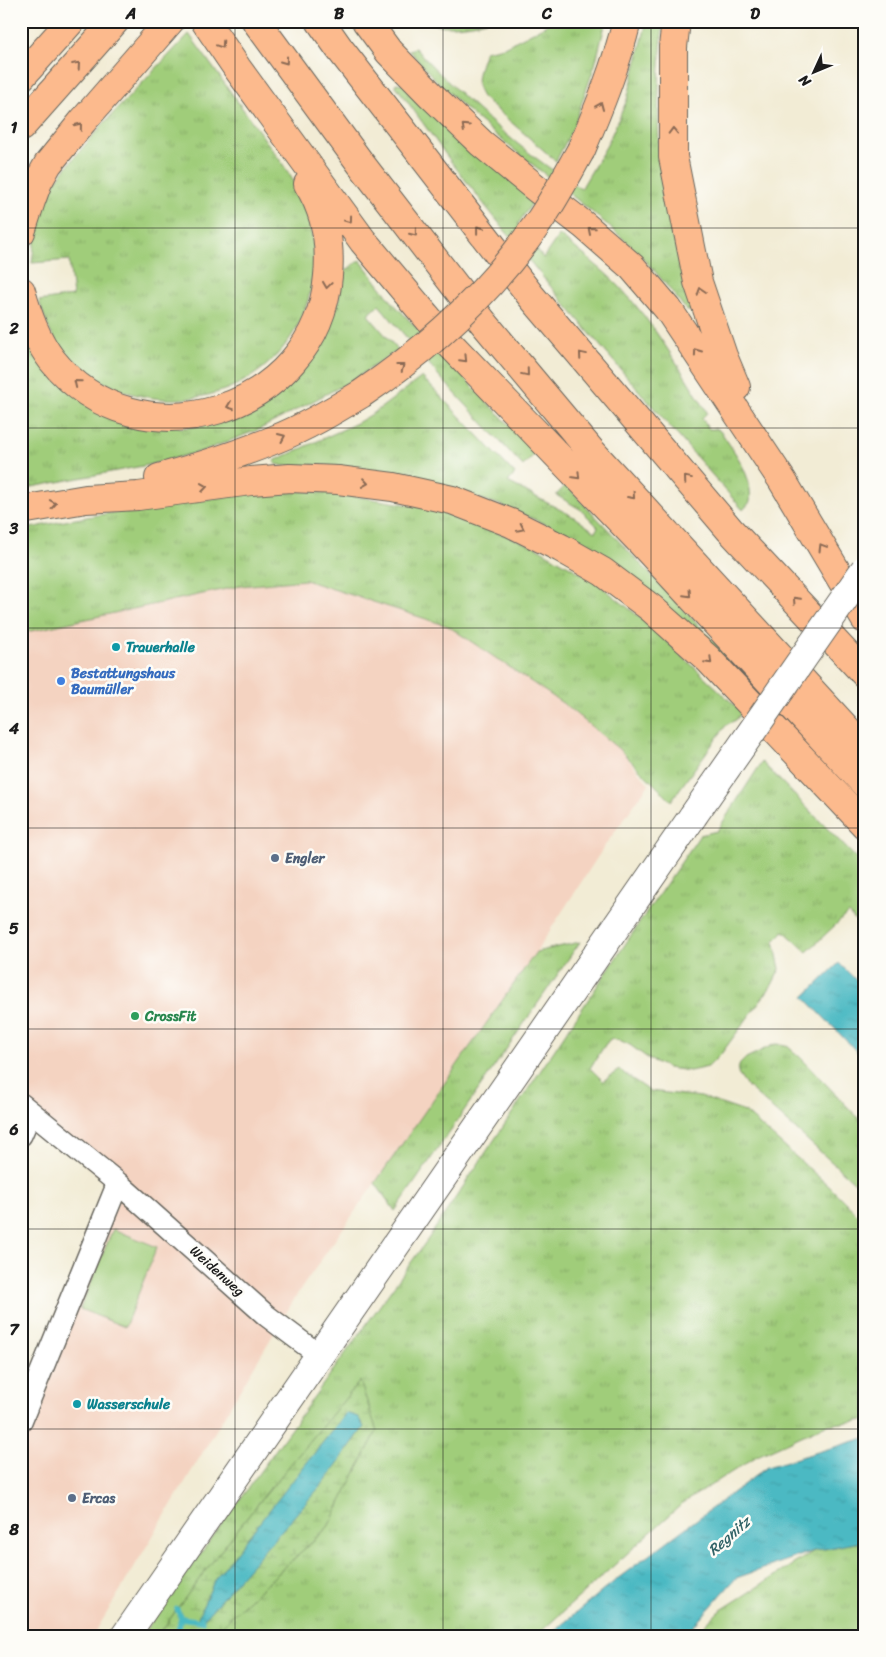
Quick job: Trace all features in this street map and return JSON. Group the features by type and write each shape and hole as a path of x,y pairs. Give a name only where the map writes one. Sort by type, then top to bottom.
{"highway":[{"path":"21,78 71,21"},
{"path":"21,128 115,21"},
{"path":"21,232 36,188 48,164 83,120 170,21"},
{"path":"205,21 363,241 448,342 638,539 865,784"},
{"path":"256,21 361,164 483,322 591,451 865,749"},
{"path":"320,21 531,296 730,530 865,674"},
{"path":"366,21 390,52 481,143 586,226 632,266 668,309 782,480 865,619"},
{"path":"21,510 86,499 197,468 269,442 314,422 361,394 395,371 428,345 488,287 539,222 561,187 602,101 620,50 627,21"},
{"path":"676,21 673,47 673,157 698,282 723,356 738,392 782,480"},
{"path":"21,291 32,327 60,368 82,388 116,407 136,413 177,417 218,411 254,395 284,372 307,342 320,315 327,286 328,247 322,214 310,187 262,116 237,68"},
{"path":"86,499 138,496 251,480 290,478 338,480 393,487 452,500 511,523 603,572 651,608 708,659 865,825"}],"street":[{"path":"125,1636 865,568"},
{"name":"Weidenweg","path":"21,1136 26,1108 118,1183 267,1316 319,1355"},
{"path":"21,1421 118,1183"}],"shaded area":[{"path":"305,580 448,626 564,704 620,750 649,784 606,844 536,952 298,1293 93,1636 36,1636 21,1630 21,1439 121,1194 21,1110 21,633 240,586"}],"green space":[{"path":"421,21 487,21 454,26 429,24"},
{"path":"550,21 606,21 595,65 573,128 556,161 482,97 477,80 485,51 504,47 545,26"},
{"path":"647,21 663,21 658,131 663,188 682,270 694,310 687,311 672,291 629,244 483,124 432,76 409,50 415,48 473,106 514,141 581,189 607,145 627,100"},
{"path":"189,34 279,158 297,188 306,210 313,247 312,282 303,315 286,343 264,368 235,386 202,396 164,399 133,394 114,387 87,371 72,359 54,339 39,301 73,296 69,260 32,263 36,230 42,205 58,178 103,124"},
{"path":"396,83 403,84 534,200 518,224 543,258 559,235 604,272 631,299 665,345 706,410 707,413 702,418 709,429 717,429 721,432 742,465 749,483 750,492 750,502 743,510 520,249 449,159 396,86"},
{"path":"360,260 393,303 536,453 523,466 440,377 379,305 368,315 398,350 351,381 260,429 203,451 148,465 21,489 21,331 29,345 181,428 212,425 239,417 284,388 298,372 329,326 339,300 341,274"},
{"path":"422,377 515,474 508,482 574,517 595,532 598,527 580,509 556,495 566,485 738,667 735,668 591,550 554,528 501,505 404,476 318,465 284,466 276,464 274,461 357,423 374,413"},
{"path":"279,490 334,493 435,509 534,546 596,582 647,623 742,712 736,720 727,724 671,801 620,750 564,704 448,626 305,580 240,586 21,633 21,530 117,512"},
{"path":"762,762 865,867 865,931 848,913 807,952 784,931 774,941 780,969 772,985 721,1054 708,1067 690,1071 668,1068 649,1059 630,1045 619,1040 610,1039 590,1068 603,1081 619,1070 650,1091 701,1097 745,1112 830,1187 865,1222 865,1420 826,1425 757,1456 683,1503 536,1636 210,1636 328,1527 271,1487 158,1636 141,1636 428,1239 700,835 717,831"},
{"path":"580,942 395,1211 375,1183 536,952"},
{"path":"775,1044 786,1045 801,1058 865,1125 865,1192 745,1084 738,1074 739,1065 746,1058"},
{"path":"113,1229 157,1247 125,1327 80,1309"},
{"path":"360,1381 377,1431 328,1527 210,1636 158,1636 231,1538"},
{"path":"865,1541 865,1636 694,1636 718,1612 814,1551"}],"water":[{"path":"839,963 865,989 865,1060 804,997"},
{"path":"346,1413 358,1417 364,1427 325,1481 202,1621 198,1617 215,1579"},
{"name":"Regnitz","path":"865,1438 865,1541 814,1551 736,1578 685,1636 548,1636 617,1579 767,1467"}],"waterway":[{"path":"177,1609 181,1618 177,1636"},
{"path":"181,1618 202,1621"}],"place":[{"name":"Trauerhalle","path":"116,647"},
{"name":"Bestattungshaus Baumüller","path":"61,681"},
{"name":"Engler","path":"275,858"},
{"name":"CrossFit","path":"135,1016"},
{"name":"Wasserschule","path":"77,1404"},
{"name":"Ercas","path":"72,1498"}]}
